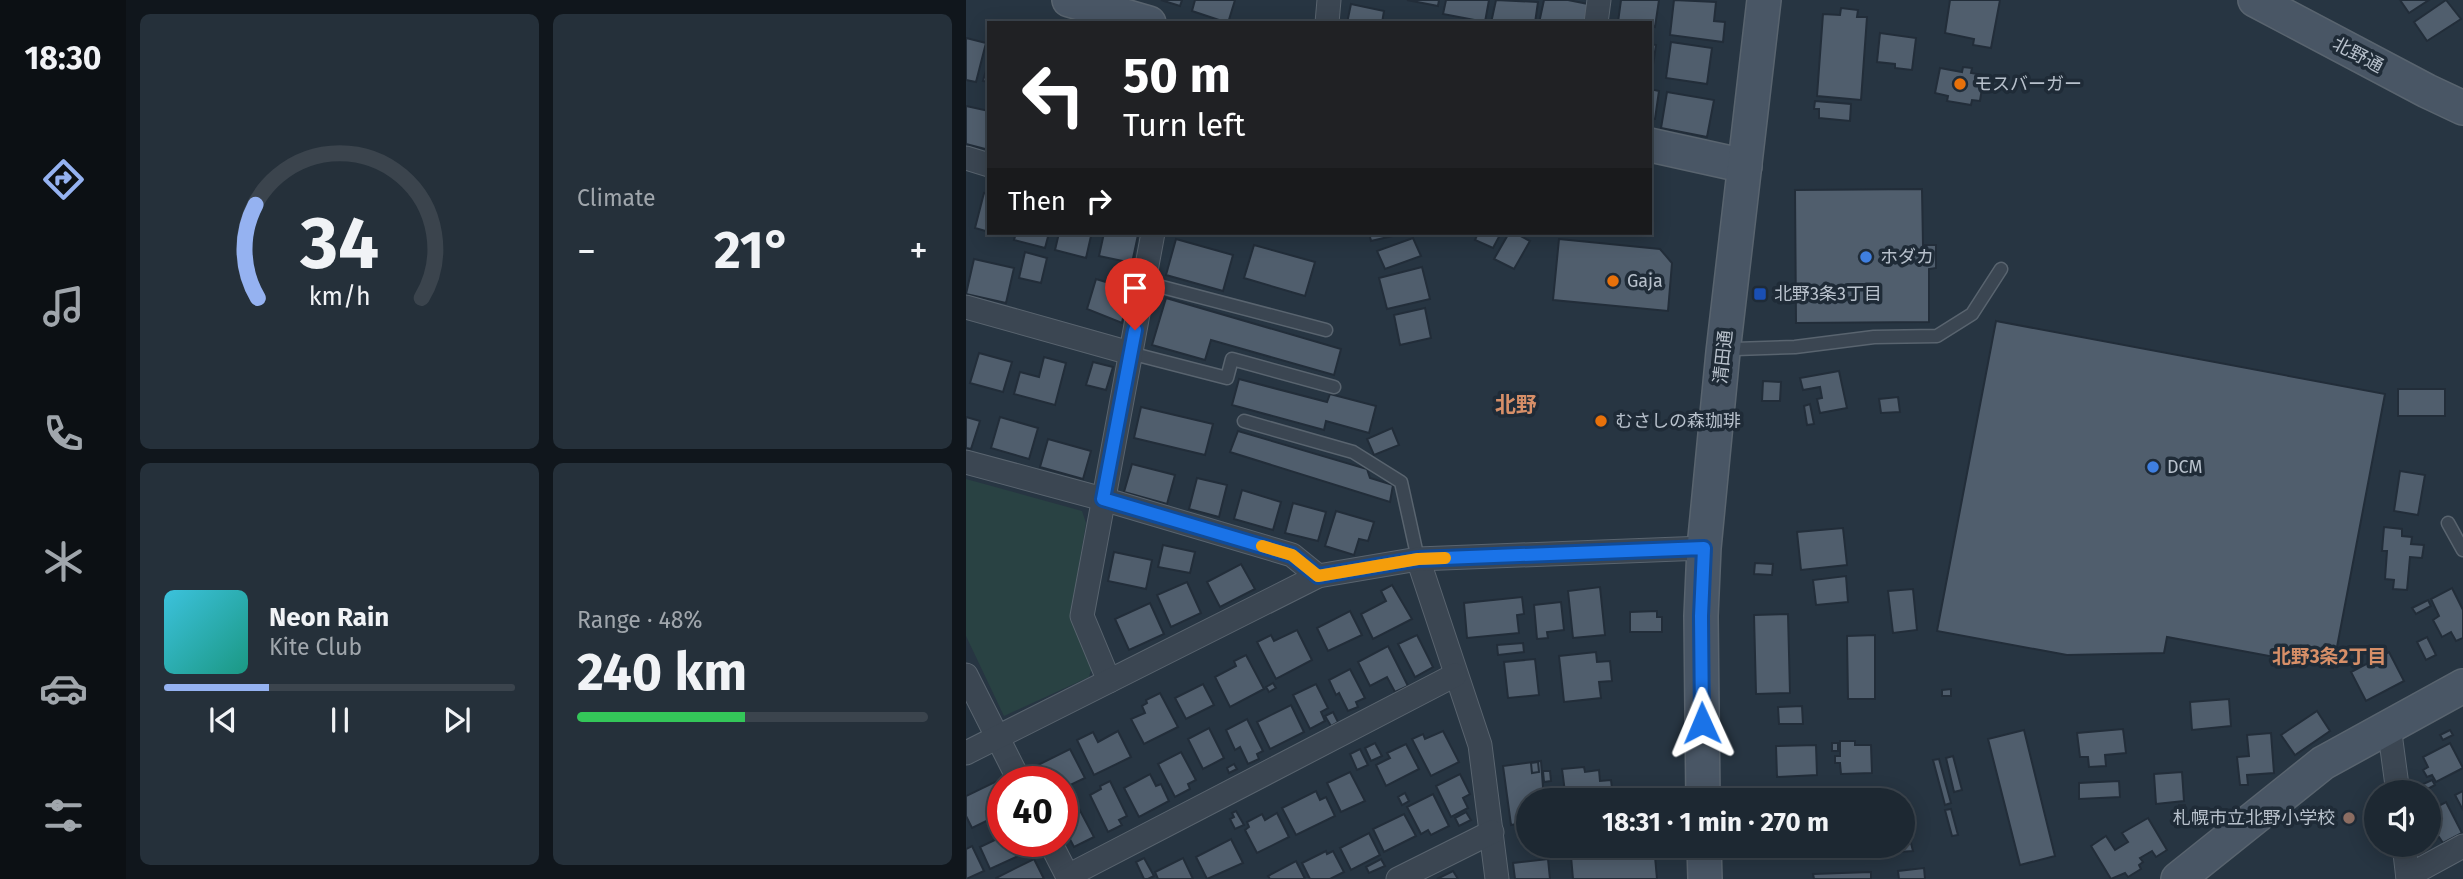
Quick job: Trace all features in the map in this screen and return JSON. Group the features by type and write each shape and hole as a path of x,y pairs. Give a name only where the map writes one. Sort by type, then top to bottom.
{"street":[{"path":"1327,21 1329,0"},
{"path":"1596,21 1599,0"},
{"name":"清田通","path":"1703,788 1701,616 1704,548 1723,352 1764,0"},
{"name":"北野通","path":"2255,0 2463,108"},
{"path":"1083,2 1143,21"},
{"path":"1652,145 1745,166"},
{"path":"966,158 987,164"},
{"path":"1109,681 1082,616 1153,235"},
{"path":"966,307 1130,353"},
{"path":"966,461 1292,555 1318,576"},
{"path":"966,753 1318,576 1418,559 1704,548"},
{"path":"1418,559 1480,745 1497,879"},
{"path":"966,675 1012,766"},
{"path":"1058,857 1068,878 1455,675"},
{"path":"2178,879 2323,764 2463,686"},
{"path":"2389,726 2396,780"},
{"path":"1398,879 1492,832"},
{"path":"2406,857 2408,877 2463,846"},
{"path":"1704,858 1705,879"}],"lane":[{"path":"1723,352 1735,349 1795,347 1874,337 1937,336 1972,314 2001,269"},
{"path":"1143,282 1326,330"},
{"path":"1130,353 1227,378 1232,359 1334,387"},
{"path":"1244,421 1353,452 1401,482 1418,559"},
{"path":"2448,523 2463,550"}],"green space":[{"path":"966,479 1082,511 1086,523 1070,619 1092,667 1089,677 1004,716 966,636"}],"building":[{"path":"1161,0 1182,0 1180,6"},
{"path":"1195,0 1235,0 1229,21 1192,11"},
{"path":"1407,0 1439,0 1438,6"},
{"path":"1446,0 1489,0 1485,21 1443,14"},
{"path":"1496,0 1538,2 1535,21 1491,21"},
{"path":"1544,0 1568,0 1588,4 1585,21 1539,21"},
{"path":"1621,0 1659,0 1655,27 1652,26 1652,21 1618,21"},
{"path":"1674,0 1716,2 1714,21 1725,22 1723,42 1670,35"},
{"path":"1950,0 2000,0 1991,48 1973,45 1974,39 1945,33"},
{"path":"2400,0 2429,0 2409,13"},
{"path":"2446,0 2461,19 2427,41 2414,22"},
{"path":"1351,4 1384,11 1382,21 1347,21"},
{"path":"1841,8 1858,10 1857,17 1867,17 1861,100 1817,96 1823,14 1840,15"},
{"path":"1880,33 1916,38 1912,70 1877,62"},
{"path":"966,38 986,43 976,82 966,80"},
{"path":"1671,42 1712,48 1707,84 1666,78"},
{"path":"1652,44 1656,45 1652,72"},
{"name":"モスバーガー","path":"1963,67 1972,68 1971,73 1984,75 1980,101 1972,100 1971,105 1947,101 1948,96 1935,93 1940,68 1962,72"},
{"path":"1652,89 1659,91 1655,119 1652,119"},
{"path":"1667,92 1714,100 1707,137 1661,128"},
{"path":"1815,101 1851,104 1850,121 1819,118 1819,109 1814,109"},
{"path":"966,106 987,111 987,149 966,144"},
{"name":"ホダカ","path":"1922,189 1923,245 1936,245 1936,268 1929,269 1929,322 1796,323 1795,190"},
{"path":"984,193 987,194 987,231 975,228"},
{"path":"1015,235 1048,235 1045,248 1014,240"},
{"path":"1059,235 1091,236 1086,258 1055,250"},
{"path":"1104,235 1138,235 1132,263 1099,256"},
{"path":"1370,235 1396,235 1371,241"},
{"path":"1477,235 1500,235 1493,248 1475,240"},
{"path":"1508,235 1519,235 1530,241 1514,269 1494,259"},
{"path":"1413,238 1421,256 1385,269 1377,251"},
{"path":"1176,239 1233,255 1223,291 1166,275"},
{"name":"Gaja","path":"1559,239 1660,249 1672,263 1668,311 1553,300"},
{"path":"1254,245 1315,262 1305,296 1244,278"},
{"path":"1025,252 1047,258 1041,283 1019,278"},
{"path":"974,259 1014,268 1006,303 966,294"},
{"path":"1422,267 1430,299 1387,309 1379,278"},
{"path":"1096,279 1129,289 1122,323 1087,309"},
{"path":"1166,298 1341,349 1334,375 1211,340 1205,360 1152,345"},
{"path":"1425,308 1431,338 1400,345 1394,315"},
{"path":"1996,321 2385,394 2333,668 2167,637 2164,653 2067,655 1937,631"},
{"path":"979,353 1012,362 1003,392 970,383"},
{"path":"1044,357 1066,363 1055,405 1014,394 1020,372 1039,377"},
{"path":"1093,362 1113,367 1106,390 1086,385"},
{"path":"1839,371 1847,408 1820,413 1817,399 1822,398 1820,387 1803,390 1800,378"},
{"path":"1239,379 1327,402 1330,394 1376,406 1369,433 1326,421 1324,430 1232,405"},
{"path":"1763,381 1781,382 1780,401 1762,401"},
{"path":"2398,389 2445,389 2445,416 2398,416"},
{"path":"1898,397 1900,412 1881,413 1879,399"},
{"path":"1810,404 1814,424 1807,425 1804,406"},
{"path":"1141,407 1213,424 1205,455 1134,438"},
{"path":"966,417 980,421 971,449 966,448"},
{"path":"1000,417 1038,428 1029,459 991,448"},
{"path":"1392,428 1399,445 1374,455 1367,439"},
{"path":"1238,431 1367,469 1370,478 1393,485 1390,502 1230,452"},
{"path":"1048,439 1091,451 1083,479 1040,467"},
{"path":"1132,464 1175,475 1167,504 1124,492"},
{"path":"2400,471 2425,475 2418,515 2394,511"},
{"path":"1197,478 1227,485 1219,517 1189,509"},
{"path":"1242,490 1281,502 1273,530 1234,519"},
{"path":"1293,503 1326,512 1318,541 1285,533"},
{"path":"1336,511 1374,522 1368,541 1359,539 1354,555 1325,546"},
{"path":"2384,527 2402,529 2402,536 2412,537 2411,544 2424,545 2422,558 2410,557 2407,590 2393,589 2394,580 2385,579 2387,551 2382,551"},
{"path":"1843,528 1847,565 1801,570 1797,532"},
{"path":"1163,545 1195,552 1190,573 1158,567"},
{"path":"1114,552 1152,560 1146,589 1108,581"},
{"path":"1755,563 1773,564 1772,575 1754,574"},
{"path":"1241,564 1255,589 1220,607 1207,582"},
{"path":"1846,576 1848,602 1816,605 1813,580"},
{"path":"1187,582 1201,613 1171,627 1157,595"},
{"path":"1392,585 1412,619 1373,639 1361,614 1386,601 1381,591"},
{"path":"1600,587 1605,635 1573,638 1568,591"},
{"path":"2452,588 2463,610 2463,638 2456,641 2451,632 2442,637 2433,620 2439,616 2431,599"},
{"path":"1913,589 1917,630 1893,633 1888,591"},
{"path":"1522,597 1524,614 1517,615 1519,633 1467,638 1464,603"},
{"path":"2428,600 2431,606 2416,614 2412,608"},
{"path":"1561,602 1564,630 1547,632 1548,638 1537,639 1534,605"},
{"path":"1150,603 1164,634 1129,650 1115,619"},
{"path":"1350,611 1362,635 1328,651 1317,628"},
{"path":"1657,611 1657,617 1662,617 1662,632 1630,632 1630,612"},
{"path":"1788,614 1790,693 1756,694 1754,615"},
{"path":"1297,630 1312,660 1276,679 1257,642 1271,635 1274,641"},
{"path":"1417,635 1433,667 1415,677 1398,644"},
{"path":"1875,635 1875,699 1848,699 1847,636"},
{"path":"2427,637 2436,655 2426,660 2417,642"},
{"path":"1523,643 1524,652 1498,655 1497,645"},
{"path":"1388,646 1408,686 1395,692 1387,677 1370,686 1358,662"},
{"path":"1596,652 1597,662 1610,661 1612,681 1599,682 1601,698 1564,702 1559,656"},
{"path":"2389,652 2404,681 2366,701 2351,672"},
{"path":"1246,655 1264,689 1230,707 1215,677 1236,666 1234,661"},
{"path":"1535,659 1539,695 1508,698 1504,662"},
{"path":"1350,669 1365,698 1356,702 1358,707 1348,711 1329,680"},
{"path":"1273,683 1276,688 1269,692 1266,687"},
{"path":"1203,684 1214,705 1186,719 1175,698"},
{"path":"1316,684 1328,708 1321,712 1325,721 1310,729 1293,695"},
{"path":"1951,689 1951,696 1942,696 1942,690"},
{"path":"1160,693 1178,727 1144,744 1131,719 1145,713 1142,706 1147,703 1146,700"},
{"path":"2229,699 2231,726 2192,730 2190,702"},
{"path":"1291,705 1304,732 1270,749 1257,722"},
{"path":"1802,706 1803,724 1779,724 1778,707"},
{"path":"2317,711 2330,731 2295,755 2281,735"},
{"path":"1333,712 1338,722 1331,726 1325,716"},
{"path":"1247,719 1263,751 1257,754 1259,759 1248,764 1240,747 1235,750 1226,730"},
{"path":"1209,728 1224,758 1203,769 1188,739"},
{"path":"2123,729 2126,753 2105,755 2106,766 2089,767 2088,757 2080,757 2077,733"},
{"path":"2024,730 2055,856 2020,865 1988,739"},
{"path":"2450,730 2453,735 2443,740 2440,735"},
{"path":"1118,731 1131,757 1094,775 1077,740 1093,732 1098,742"},
{"path":"1443,731 1459,762 1431,776 1412,739 1423,734 1425,739"},
{"path":"2271,733 2274,773 2247,775 2248,785 2240,785 2237,757 2249,756 2247,735"},
{"path":"1840,741 1871,745 1872,773 1841,774 1840,763 1835,763 1835,756 1840,756"},
{"path":"1375,743 1382,756 1371,761 1365,748"},
{"path":"1832,743 1838,743 1838,751 1832,751"},
{"path":"2450,743 2463,768 2435,780 2432,775 2427,777 2423,770 2428,767 2423,757"},
{"path":"1406,744 1419,769 1386,786 1376,765 1390,758 1387,753"},
{"path":"1816,745 1817,775 1777,777 1776,746"},
{"path":"1070,749 1085,778 1078,781 1078,766 1036,766"},
{"path":"1360,749 1368,765 1357,770 1350,754"},
{"path":"1181,752 1196,780 1188,784 1190,789 1175,797 1158,764"},
{"path":"1953,756 1962,790 1954,792 1946,758"},
{"path":"1939,759 1951,803 1945,805 1933,760"},
{"path":"1541,761 1543,788 1516,788 1516,824 1511,825 1503,766"},
{"path":"1538,762 1539,772 1532,773 1531,763"},
{"path":"1234,764 1237,769 1229,773 1227,768"},
{"path":"1584,767 1585,772 1599,770 1600,781 1611,780 1612,788 1564,788 1562,769"},
{"path":"1543,771 1550,771 1551,781 1544,782"},
{"path":"1350,772 1365,801 1341,812 1327,783"},
{"path":"2182,772 2184,801 2156,804 2154,774"},
{"path":"1150,774 1156,786 1161,784 1169,801 1139,817 1124,788"},
{"path":"1460,774 1470,794 1463,798 1468,808 1451,817 1436,786"},
{"path":"1110,781 1127,816 1119,820 1122,825 1108,832 1090,795"},
{"path":"2119,781 2120,797 2079,799 2079,783"},
{"path":"987,786 987,821 972,828 966,816 966,796"},
{"path":"1316,791 1320,800 1326,797 1335,816 1296,835 1282,808"},
{"path":"2463,791 2463,810 2455,795"},
{"path":"1405,793 1409,801 1402,805 1398,797"},
{"path":"1433,794 1449,826 1431,835 1428,830 1421,834 1407,807"},
{"path":"2446,802 2462,833 2443,843 2441,840 2441,805"},
{"path":"2179,805 2185,805 2186,812 2179,812"},
{"path":"1078,807 1094,837 1078,845"},
{"path":"1951,809 1958,835 1952,836 1945,810"},
{"path":"1236,811 1244,825 1235,829 1230,819"},
{"path":"1466,812 1471,820 1459,826 1455,818"},
{"path":"1277,813 1289,837 1257,853 1245,830 1249,827 1247,822 1262,814 1265,820"},
{"path":"1404,814 1416,836 1384,852 1373,829"},
{"path":"2148,818 2167,850 2156,857 2152,851 2140,858 2143,862 2139,865 2141,869 2128,877 2125,873 2111,879 2091,846 2106,836 2115,850 2128,842 2122,833"},
{"path":"1369,833 1380,855 1351,870 1340,848"},
{"path":"1231,839 1243,863 1207,879 1196,857"},
{"path":"987,844 987,857 1016,857 990,869 980,847"},
{"path":"972,846 984,871 966,879 966,849"},
{"path":"1326,851 1327,854 1333,851 1344,872 1330,879 1310,879 1302,863"},
{"path":"1144,858 1154,876 1148,879 1144,879 1136,862"},
{"path":"1183,858 1193,879 1158,879 1155,872"},
{"path":"1571,858 1655,858 1657,879 1573,879"},
{"path":"1034,859 1044,879 996,879 996,878"},
{"path":"1381,859 1385,866 1369,873 1366,867"},
{"path":"1548,859 1550,879 1515,879 1513,863"},
{"path":"1296,861 1305,879 1270,879 1268,876"},
{"path":"1924,868 1925,879 1899,879 1898,871"},
{"path":"1453,871 1458,879 1437,879"},
{"path":"1871,872 1871,879 1814,879 1813,874"}],"slow traffic":[{"path":"1262,546 1292,555 1318,576 1418,559 1445,558"}],"place":[{"name":"モスバーガー","path":"1960,84"},
{"name":"ホダカ","path":"1866,257"},
{"name":"Gaja","path":"1613,281"},
{"name":"北野3条3丁目","path":"1760,294"},
{"name":"むさしの森珈琲","path":"1601,421"},
{"name":"DCM","path":"2153,467"},
{"name":"札幌市立北野小学校","path":"2349,818"}],"district":[{"name":"北野","path":"1516,405"},
{"name":"北野3条2丁目","path":"2329,656"}],"route":[{"path":"1135,330 1103,499 1292,555 1318,576 1418,559 1704,548 1701,616 1702,723"}]}
